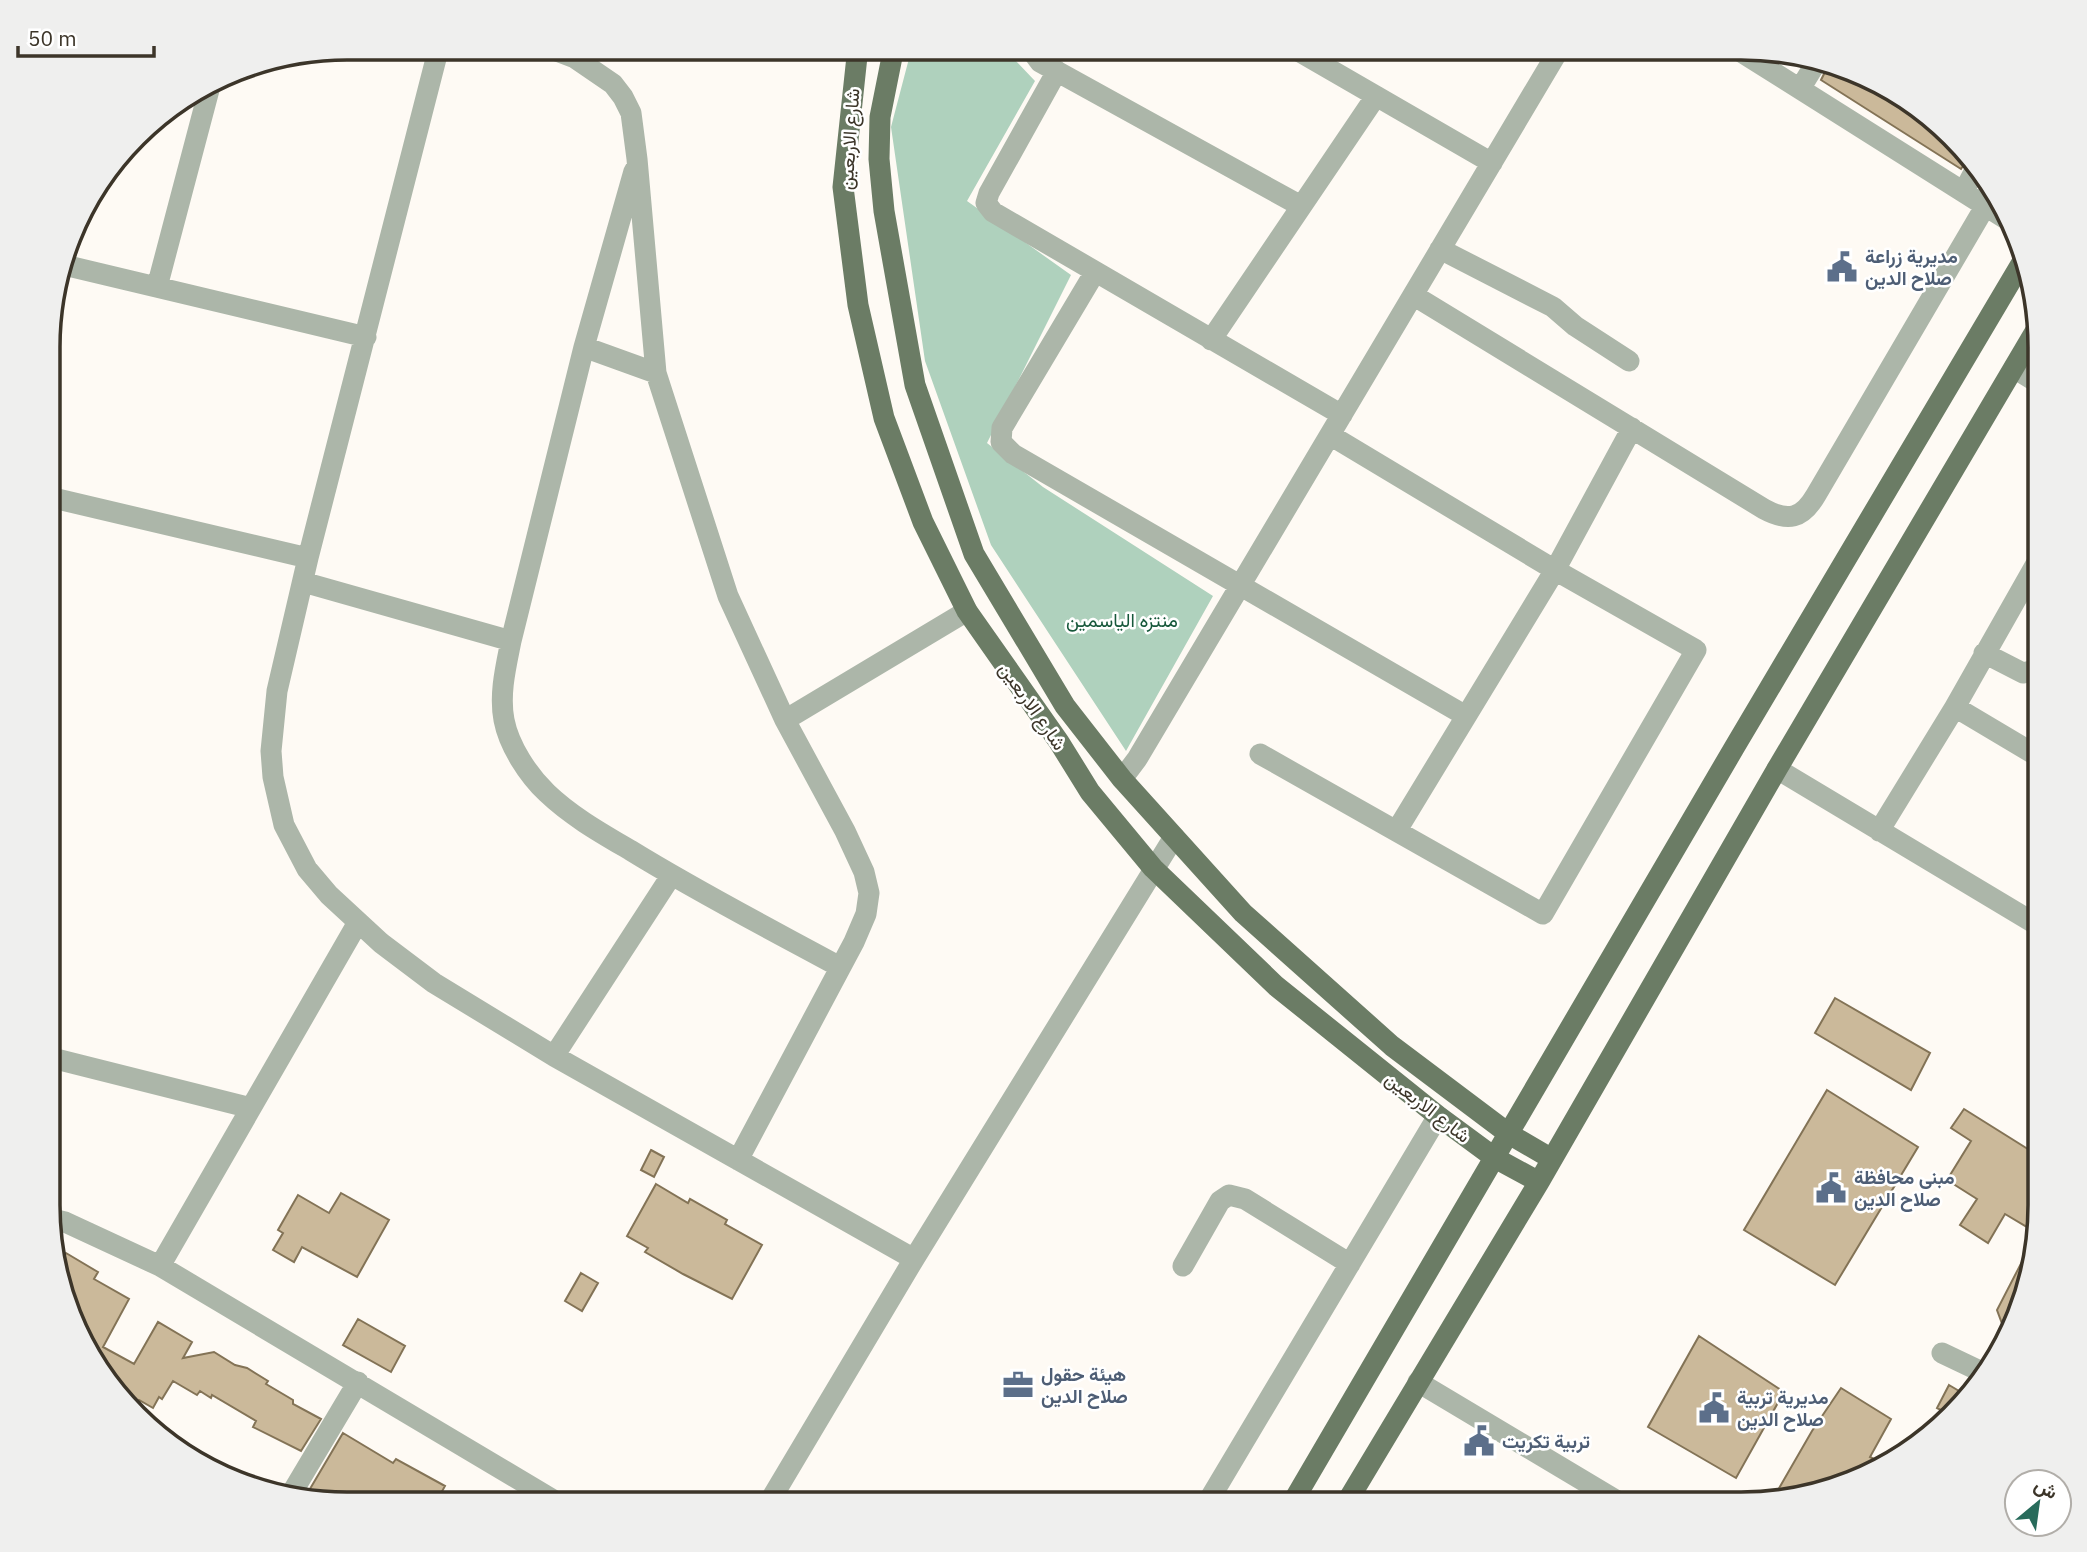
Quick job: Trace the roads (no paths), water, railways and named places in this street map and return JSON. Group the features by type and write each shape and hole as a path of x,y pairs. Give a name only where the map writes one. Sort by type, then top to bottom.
{"main road":[{"name":"شارع الاربعين","path":"857,60 843,187 858,305 884,418 923,522 967,611 1059,742 1090,792 1153,868 1276,986 1438,1116 1495,1158 1539,1182"},
{"path":"891,60 880,117 879,159 884,211 915,385 974,554 1065,706 1122,779 1243,913 1392,1046 1509,1134 1552,1159"},
{"path":"1298,1492 2017,270"},
{"path":"1353,1492 1539,1182 1777,769 2028,344"}],"street":[{"path":"436,60 308,558 277,691 271,751 273,777 284,825 295,848 329,895 357,924 434,983 554,1056 914,1259"},
{"path":"578,60 613,84 631,113 656,373 728,596 785,720 851,842 864,872 869,893 866,915 855,942 738,1160"},
{"path":"1038,60 1301,206"},
{"path":"1314,60 1492,163"},
{"path":"1122,779 1137,759 1553,60"},
{"path":"1754,60 1993,210"},
{"path":"1800,89 1812,68"},
{"path":"1056,71 989,193 986,202 993,212 1342,415"},
{"path":"158,287 208,95"},
{"path":"1211,340 1376,96"},
{"path":"637,159 584,346 511,640 504,672 504,720 510,739 544,791 577,817 671,876 840,967"},
{"path":"1964,191 1971,177"},
{"path":"1413,295 1778,517 1794,517 1808,509 1986,205"},
{"path":"1440,249 1553,307 1575,326 1629,361"},
{"path":"71,267 366,337"},
{"path":"1095,272 1002,428 1001,442 1013,454 1466,716"},
{"path":"584,346 656,373"},
{"path":"2014,368 2028,377"},
{"path":"1397,830 1555,570 1632,428"},
{"path":"1260,754 1543,914 1696,650 1555,570 1330,435"},
{"path":"60,499 308,558"},
{"path":"1879,831 1955,707 2028,578"},
{"path":"303,582 511,640"},
{"path":"785,720 967,611"},
{"path":"1984,653 2023,673 2028,672"},
{"path":"1955,707 2028,750"},
{"path":"1777,769 2028,919"},
{"path":"775,1492 914,1259 1174,837"},
{"path":"554,1056 671,876"},
{"path":"160,1266 357,924"},
{"path":"60,1060 251,1108"},
{"path":"1213,1492 1438,1116"},
{"path":"1183,1266 1220,1201 1229,1195 1245,1199 1350,1264"},
{"path":"60,1221 160,1266 540,1492"},
{"path":"1942,1353 1976,1369"},
{"path":"295,1488 358,1382"},
{"path":"1418,1382 1602,1492"}],"place":[{"name":"مديرية زراعة صلاح الدين","path":"1842,267"},
{"name":"مبنى محافظة صلاح الدين","path":"1831,1188"},
{"name":"هيئة حقول صلاح الدين","path":"1018,1385"},
{"name":"مديرية تربية صلاح الدين","path":"1714,1408"},
{"name":"تربية تكريت","path":"1479,1441"}],"park label":[{"name":"منتزه الياسمين","path":"1122,620"}]}
